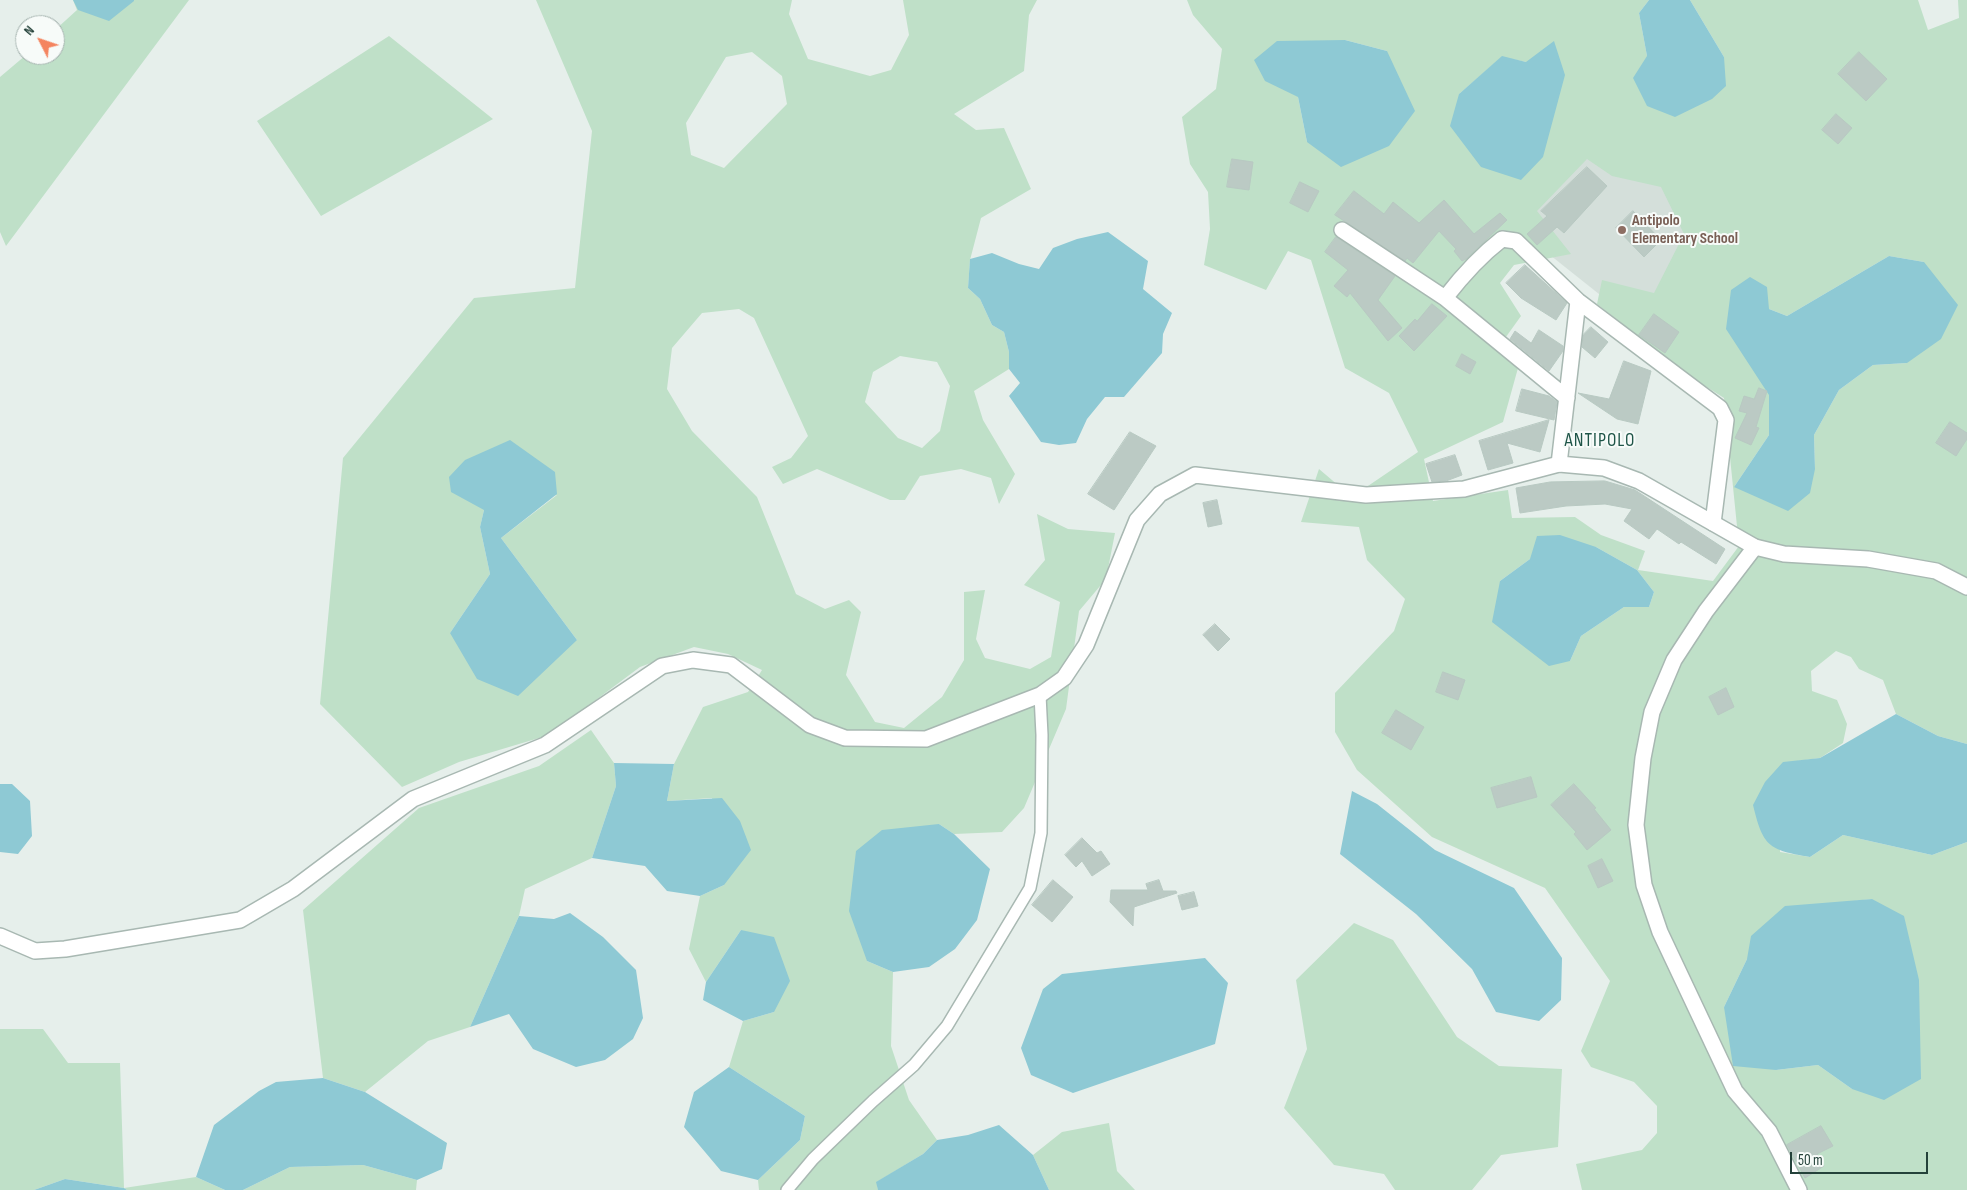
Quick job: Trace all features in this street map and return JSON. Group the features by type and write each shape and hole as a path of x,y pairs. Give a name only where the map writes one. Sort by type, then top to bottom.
{"street":[{"path":"1342,230 1445,298 1567,398"},
{"path":"1445,298 1458,281 1502,239 1516,241 1578,301 1720,408 1726,420 1713,523"},
{"path":"1559,464 1578,301"},
{"path":"0,936 36,951 65,949 240,920 294,889 412,799 545,744 662,666 693,660 731,665 810,725 845,738 926,739 1040,695 1064,678 1086,645 1137,520 1160,494 1195,475 1366,495 1464,489 1559,464 1604,468 1639,481 1755,547 1784,554 1868,559 1936,571 1967,587"},
{"path":"1755,547 1706,611 1674,660 1652,712 1643,758 1636,825 1644,885 1660,932 1736,1091 1769,1131 1799,1190"}],"lane":[{"path":"787,1190 813,1159 873,1101 914,1065 947,1026 1030,888 1041,834 1042,735 1040,695"}],"shaded area":[{"name":"Antipolo Elementary School","path":"1597,126 1729,231 1648,333 1516,228"}],"green space":[{"path":"73,0 189,0 6,246 0,232 0,77 15,64 65,65 65,21 77,10"},
{"path":"536,0 792,0 789,14 808,59 870,76 891,70 909,35 903,0 1037,0 1029,15 1024,71 954,114 976,130 1004,128 1031,189 981,218 970,260 968,288 980,299 992,325 1004,332 1009,352 1009,369 974,391 983,420 1015,474 999,504 991,478 961,469 920,476 905,500 890,500 817,469 783,484 772,467 791,458 808,436 754,318 739,309 702,313 672,348 667,389 692,431 757,497 796,594 825,609 849,600 861,612 846,675 875,722 904,728 942,697 964,660 964,592 985,590 976,639 985,658 1030,669 1051,657 1060,602 1024,585 1045,560 1037,514 1068,529 1115,533 1106,579 1079,611 1066,709 1024,808 1002,832 954,834 939,824 867,961 893,972 891,1046 909,1100 937,1140 923,1154 877,1182 878,1190 759,1190 758,1180 800,1140 805,1116 729,1067 743,1021 774,1012 741,930 706,982 689,949 700,896 724,885 712,798 667,801 674,764 703,707 748,692 762,670 728,654 694,647 640,667 549,735 459,762 402,787 320,704 343,458 474,298 575,288 592,131","holes":["752,52 782,76 787,104 724,168 691,155 686,123 726,57","900,356 937,362 950,386 940,431 922,448 898,438 865,402 873,372","557,495 501,538 577,640 450,633 490,574 480,527 484,510"]},
{"path":"1187,0 1649,0 1639,13 1647,56 1724,57 1690,0 1918,0 1928,30 1959,18 1958,0 1967,0 1967,744 1938,736 1896,714 1883,680 1859,669 1851,657 1836,651 1811,671 1812,691 1837,700 1847,724 1843,743 1820,758 1783,763 1780,852 1810,857 1843,835 1932,855 1967,842 1967,1190 1582,1190 1576,1164 1642,1150 1657,1133 1657,1106 1634,1082 1591,1067 1581,1051 1610,981 1545,888 1432,837 1357,770 1335,732 1335,693 1394,631 1405,599 1367,560 1359,527 1301,522 1319,469 1339,486 1365,488 1418,452 1389,393 1345,368 1311,260 1288,251 1266,290 1204,265 1210,229 1208,192 1190,164 1182,117 1216,89 1222,49 1193,15","holes":["1345,40 1387,51 1307,142 1298,97","1502,57 1526,62 1459,94","1587,159 1612,176 1661,187 1684,234 1654,293 1602,280 1597,304 1688,375 1724,398 1739,546 1713,581 1638,570 1645,551 1601,535 1575,517 1512,518 1508,490 1433,501 1424,459 1503,422 1518,368 1498,348 1521,316 1500,283 1514,265 1571,254 1537,211","1889,256 1924,262 1907,363 1873,365 1839,390 1814,435 1815,469 1734,487 1769,435 1769,309 1787,316","1596,547 1637,570 1654,592 1649,607 1624,607 1581,636 1570,661 1500,581 1530,559","1872,899 1852,1089 1818,1065 1776,1070 1724,1007 1747,959 1837,903"]},
{"path":"389,36 493,119 321,216 257,121"},
{"path":"591,730 614,763 616,786 592,858 525,889 519,916 470,1027 428,1041 365,1092 323,1078 303,910 419,808 539,766"},
{"path":"1354,923 1393,940 1457,1037 1499,1066 1562,1069 1558,1147 1501,1155 1472,1190 1395,1190 1384,1174 1334,1165 1284,1108 1307,1049 1296,980"},
{"path":"0,1029 43,1029 68,1063 120,1063 124,1188 65,1179 34,1190 0,1190"},
{"path":"1109,1123 1117,1171 1135,1190 1049,1190 1033,1155 1062,1132"},
{"path":"363,1165 417,1180 416,1190 243,1190 290,1167"},
{"path":"196,1177 225,1190 127,1190 124,1188"}],"water":[{"path":"73,0 134,1 109,21 78,10"},
{"path":"1649,0 1690,0 1724,57 1726,86 1712,99 1675,117 1647,106 1633,78 1647,56 1639,13"},
{"path":"1345,40 1387,51 1415,111 1389,146 1341,167 1307,142 1298,97 1265,81 1254,60 1277,41"},
{"path":"1554,41 1565,75 1543,157 1521,180 1481,167 1450,126 1459,94 1502,56 1526,62"},
{"path":"1108,232 1148,261 1143,289 1172,313 1163,334 1162,353 1124,397 1105,397 1087,419 1076,443 1059,445 1041,442 1009,396 1020,383 1009,369 1009,352 1004,332 992,325 980,299 968,288 970,259 992,253 1019,264 1039,269 1053,248 1077,239"},
{"path":"1889,256 1924,262 1958,305 1941,339 1907,363 1873,365 1839,390 1814,435 1815,469 1810,493 1788,511 1734,487 1769,435 1769,395 1726,329 1731,290 1750,277 1767,287 1769,309 1787,316"},
{"path":"510,440 555,472 557,494 501,538 577,640 518,696 477,679 450,633 490,574 480,527 484,510 451,492 449,477 465,460"},
{"path":"1560,535 1596,547 1637,570 1654,592 1649,607 1624,607 1581,636 1570,661 1549,666 1492,622 1500,581 1530,559 1537,536"},
{"path":"1896,714 1938,736 1967,744 1967,842 1932,855 1843,835 1810,857 1785,852 1770,844 1764,838 1753,805 1765,782 1783,762 1820,758"},
{"path":"614,763 674,764 667,801 722,798 740,821 751,850 724,885 700,896 667,891 645,866 592,858 616,786"},
{"path":"0,784 12,784 30,801 32,836 18,854 0,852"},
{"path":"1352,791 1377,804 1435,850 1514,888 1562,958 1561,1000 1539,1021 1496,1012 1472,969 1416,914 1340,854"},
{"path":"939,824 954,834 990,869 977,920 955,949 929,967 893,972 867,961 849,911 856,851 882,830"},
{"path":"1872,899 1904,916 1919,980 1921,1079 1884,1100 1852,1089 1818,1065 1776,1070 1733,1066 1724,1007 1747,959 1751,936 1785,906"},
{"path":"570,913 603,937 636,970 643,1018 633,1039 605,1060 576,1067 533,1049 509,1014 470,1027 519,916 554,919"},
{"path":"741,930 774,937 790,981 774,1012 743,1021 703,1000 706,982"},
{"path":"1205,958 1228,983 1215,1044 1073,1093 1031,1075 1021,1048 1043,989 1062,974"},
{"path":"729,1067 805,1116 800,1140 758,1180 721,1171 684,1127 694,1092"},
{"path":"323,1078 365,1092 447,1143 442,1169 417,1180 363,1165 290,1167 243,1190 225,1190 196,1177 214,1125 259,1091 276,1082"},
{"path":"999,1125 1033,1155 1049,1190 878,1190 876,1182 923,1154 937,1140 968,1135"},
{"path":"65,1179 124,1188 127,1190 34,1190"}],"building":[{"path":"1859,52 1887,79 1866,101 1838,74"},
{"path":"1836,114 1852,128 1838,144 1822,130"},
{"path":"1232,159 1253,162 1249,190 1227,187"},
{"path":"1587,167 1607,186 1564,233 1557,227 1537,245 1527,234 1547,216 1541,211"},
{"path":"1300,182 1319,191 1308,212 1290,203"},
{"path":"1354,191 1384,214 1393,202 1419,223 1444,200 1474,234 1500,213 1507,220 1462,261 1454,251 1456,249 1439,231 1413,263 1407,258 1405,261 1335,215"},
{"path":"1633,211 1661,240 1644,257 1616,228"},
{"path":"1336,237 1395,276 1378,300 1402,328 1388,341 1350,293 1347,297 1334,286 1348,270 1325,252"},
{"path":"1525,265 1567,303 1556,320 1521,298 1506,283"},
{"path":"1432,304 1447,316 1414,351 1399,336 1415,319 1417,321"},
{"path":"1654,314 1679,332 1665,353 1639,335"},
{"path":"1591,327 1608,342 1595,358 1582,347 1583,335"},
{"path":"1539,330 1563,346 1563,351 1549,371 1510,339 1515,331 1531,343"},
{"path":"1462,354 1476,362 1470,374 1456,366"},
{"path":"1624,361 1651,371 1638,424 1617,419 1578,393 1609,399"},
{"path":"1759,388 1767,391 1756,427 1759,428 1751,445 1735,438 1747,413 1739,411 1744,396 1754,399"},
{"path":"1522,389 1549,396 1557,402 1554,420 1516,411"},
{"path":"1549,420 1540,452 1507,443 1513,463 1488,470 1479,441"},
{"path":"1950,422 1967,433 1967,439 1956,456 1936,443"},
{"path":"1130,432 1156,446 1114,510 1088,494"},
{"path":"1455,455 1462,475 1446,481 1432,482 1426,464"},
{"path":"1605,481 1635,490 1725,549 1716,564 1681,542 1679,544 1657,529 1649,539 1624,521 1632,509 1605,504 1566,506 1520,513 1516,488 1550,482"},
{"path":"1217,500 1222,524 1208,527 1203,503"},
{"path":"1215,624 1230,639 1218,651 1203,635"},
{"path":"1443,672 1465,680 1458,700 1436,692"},
{"path":"1726,688 1734,707 1718,715 1709,697"},
{"path":"1396,710 1424,727 1411,750 1382,733"},
{"path":"1531,777 1537,797 1497,808 1491,788"},
{"path":"1574,784 1596,808 1594,809 1611,830 1587,850 1574,834 1576,832 1551,805"},
{"path":"1082,838 1097,853 1101,851 1110,864 1092,876 1082,861 1076,867 1065,855"},
{"path":"1602,859 1613,881 1598,888 1588,866"},
{"path":"1053,880 1073,897 1052,922 1032,905"},
{"path":"1159,880 1163,891 1176,891 1177,893 1134,907 1133,926 1110,902 1111,890 1148,890 1146,884"},
{"path":"1194,892 1198,906 1182,910 1178,896"},
{"path":"1821,1126 1833,1146 1817,1154 1824,1166 1805,1178 1787,1145"}],"place":[{"name":"Antipolo Elementary School","path":"1622,230"}],"district":[{"name":"ANTIPOLO","path":"1600,441"}]}
